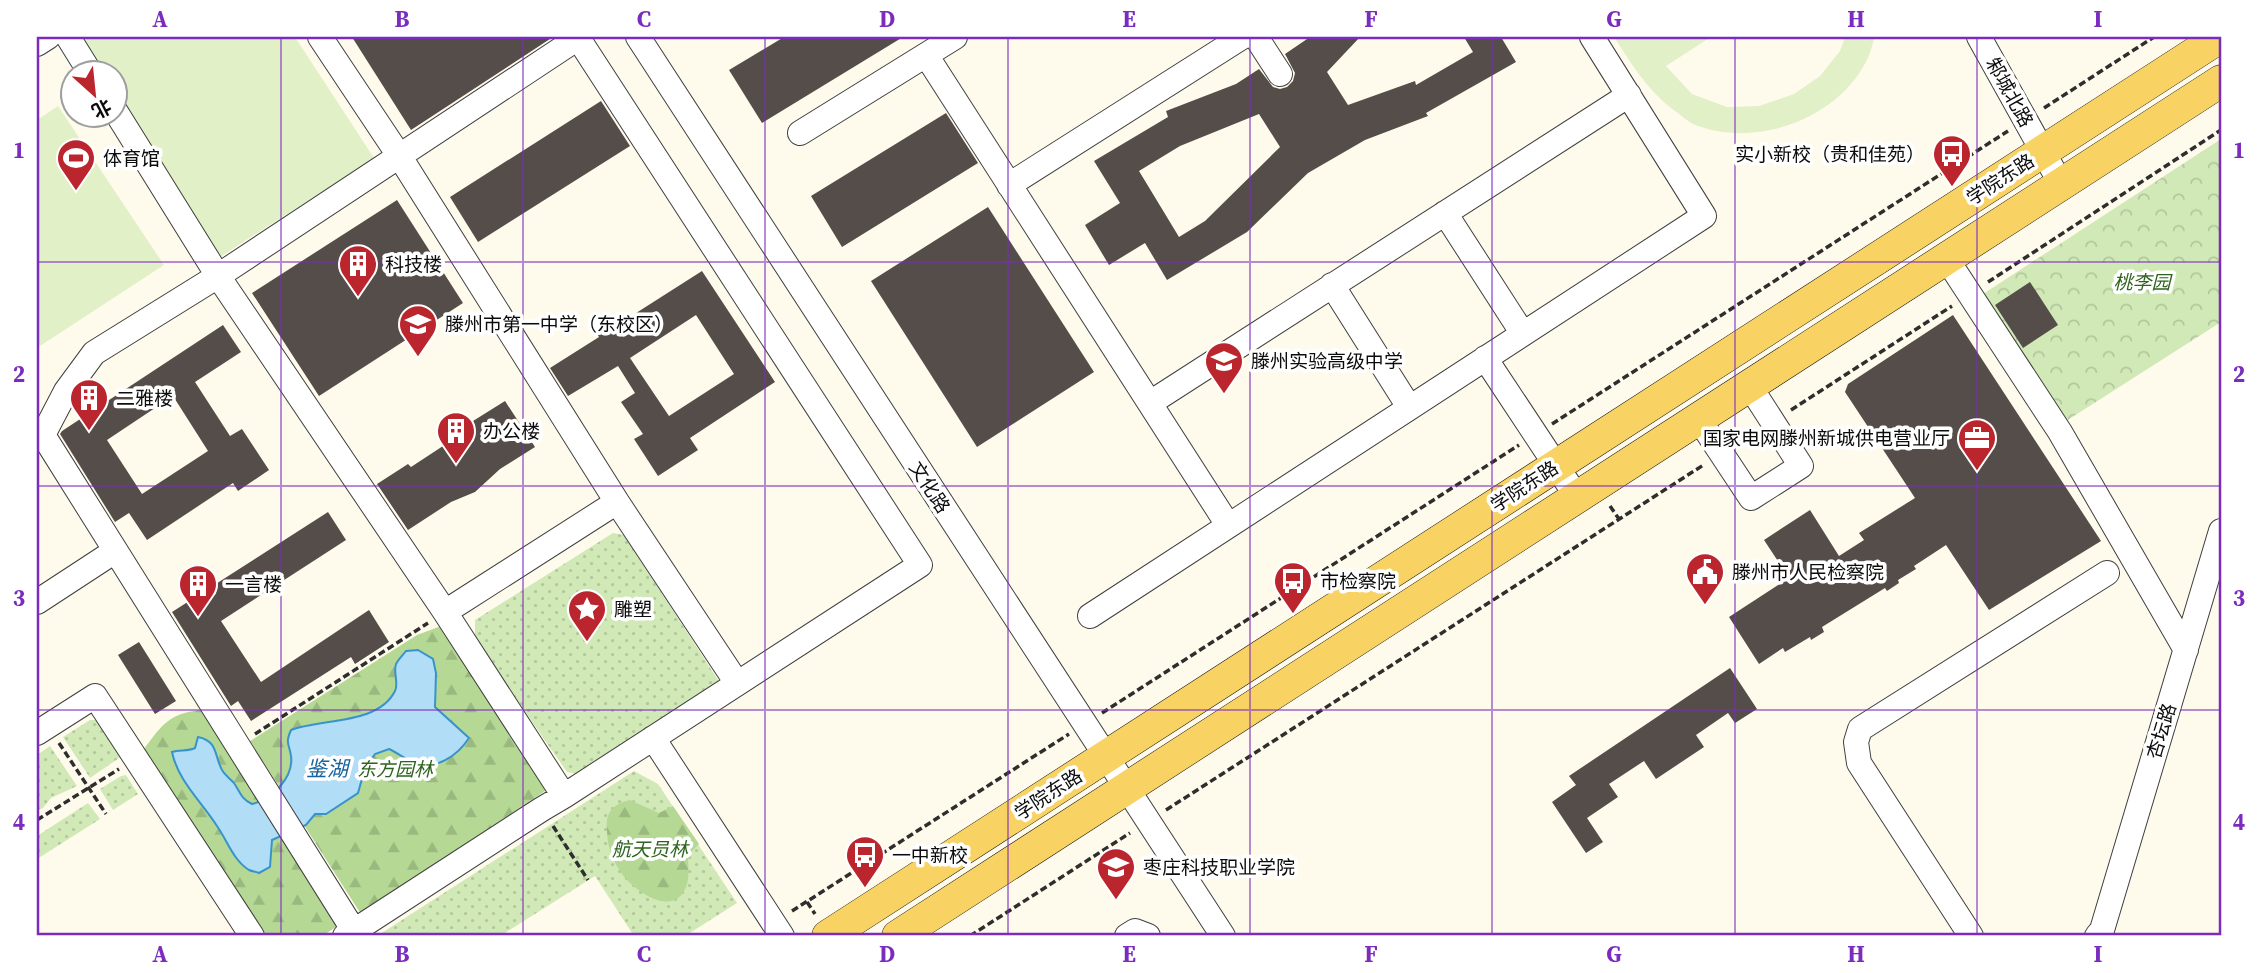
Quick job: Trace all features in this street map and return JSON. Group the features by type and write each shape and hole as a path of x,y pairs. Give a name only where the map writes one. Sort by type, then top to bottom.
{"main road":[{"name":"学院东路","path":"828,936 2220,37"},
{"name":"学院东路","path":"898,936 2221,81"}],"street":[{"path":"37,44 48,37"},
{"path":"68,37 82,60"},
{"path":"320,37 400,157 617,502 737,682"},
{"name":"文化路","path":"638,37 1223,936"},
{"path":"800,133 955,37"},
{"path":"1009,185 1242,37"},
{"path":"1256,37 1280,74"},
{"path":"1090,616 1704,216 1592,37"},
{"name":"邾城北路","path":"1979,37 2061,184"},
{"path":"578,38 920,565 350,933 300,846 43,435 66,391 94,353 218,276 578,38"},
{"path":"926,55 1228,525"},
{"path":"1150,403 1629,95"},
{"path":"127,130 218,276 445,612 564,796"},
{"path":"1445,213 1523,334"},
{"path":"1946,258 2060,432 2186,650"},
{"path":"1332,285 1409,407"},
{"path":"1485,358 1577,497"},
{"path":"1698,418 1751,498 1801,466 1749,386"},
{"path":"445,612 617,502"},
{"name":"杏坛路","path":"2099,933 2221,531"},
{"path":"37,602 115,551"},
{"path":"1971,936 1859,763 1856,742 1860,729 2107,573"},
{"path":"42,730 95,696 252,936"},
{"path":"653,738 778,930"},
{"path":"1127,936 1135,931 1148,936"}],"path":[{"path":"778,930 1084,724 2154,37"},
{"path":"970,936 2221,130"},
{"path":"237,746 445,612"},
{"path":"42,730 89,788 106,814"},
{"path":"37,820 136,759"},
{"path":"542,809 588,880"}],"green space":[{"path":"80,37 295,37 374,158 220,257 130,117 130,60 94,60"},
{"path":"1614,37 1711,37 1666,66 1692,94 1727,107 1759,106 1794,94 1820,76 1840,51 1845,37 1875,37 1866,62 1852,83 1834,100 1813,114 1790,124 1766,131 1741,133 1716,131 1686,120 1649,86"},
{"name":"体育馆","path":"58,106 60,130 74,130 164,265 40,346 37,340 37,120"},
{"name":"桃李园","path":"2221,139 2221,322 2063,423 1980,296"},
{"path":"613,533 624,535 718,680 717,689 581,775 567,772 475,640 475,620"},
{"name":"东方园林","path":"441,626 548,789 361,914 250,741 417,635"},
{"path":"201,710 339,925 322,936 261,936 141,753 165,723 180,714"},
{"path":"90,720 98,720 122,756 90,778 63,737"},
{"path":"50,746 77,786 51,798 43,808 37,810 37,755"},
{"path":"634,771 658,784 737,903 685,936 634,936 595,876 500,936 377,936"},
{"path":"126,775 138,794 113,810 100,789"},
{"name":"航天员林","path":"630,800 659,813 673,806 699,844 688,855 686,887 680,897 672,901 662,901 642,893 625,878 612,857 607,818 611,810"},
{"path":"88,803 100,819 37,859 37,836"}],"water":[{"name":"鉴湖","path":"418,650 433,659 436,673 435,707 469,738 446,760 431,765 415,763 389,749 375,754 365,768 358,793 326,814 315,814 306,825 272,840 270,867 259,873 243,866 185,782 172,752 195,748 198,737 204,739 215,749 222,770 243,798 252,804 259,802 280,787 289,772 291,756 288,741 291,730 348,719 376,710 387,702 395,691 395,667 398,661 406,651"}],"building":[{"path":"352,37 553,37 411,130"},
{"path":"784,37 903,37 762,123 729,70"},
{"path":"1310,37 1360,37 1327,72 1348,105 1415,81 1416,85 1473,52 1464,37 1501,37 1516,62 1426,113 1428,116 1365,140 1308,173 1247,232 1167,280 1145,243 1109,265 1085,225 1120,203 1094,161 1168,117 1166,111 1236,84 1259,69 1273,87 1287,87 1293,81 1295,73 1285,54","holes":["1259,114 1280,147 1205,221 1179,237 1139,171 1180,146"]},
{"path":"601,101 630,146 478,242 450,197"},
{"path":"946,113 978,163 842,247 811,196"},
{"name":"科技楼","path":"397,200 463,303 319,396 252,293"},
{"path":"988,207 1094,372 977,447 871,281"},
{"path":"702,271 775,382 690,438 698,450 658,476 634,439 643,434 621,402 635,393 618,366 568,396 550,368 599,337 596,331 607,323 611,329","holes":["696,315 734,374 669,416 630,358"]},
{"path":"2030,282 2058,325 2023,348 1995,305"},
{"name":"国家电网滕州新城供电营业厅","path":"1953,315 2101,541 1989,610 1946,545 1914,566 1916,569 1898,580 1899,583 1887,591 1885,588 1822,627 1824,632 1785,652 1783,648 1759,664 1729,617 1789,578 1764,540 1810,510 1839,556 1864,540 1859,533 1915,498 1845,392 1848,384"},
{"name":"二雅楼","path":"223,325 241,352 195,382 230,436 242,429 269,470 238,491 233,483 147,540 129,513 115,522 60,434","holes":["173,396 208,451 142,494 107,440"]},
{"name":"办公楼","path":"505,401 535,447 500,469 475,492 451,502 408,530 377,484 408,464 411,467 475,425 473,421"},
{"name":"一言楼","path":"328,512 346,540 221,621 261,682 369,610 389,642 355,664 351,657 251,721 238,701 231,706 172,612"},
{"path":"139,642 176,701 155,714 118,655"},
{"path":"1730,668 1757,709 1735,723 1728,713 1696,735 1704,747 1656,779 1644,761 1609,784 1618,797 1587,818 1603,842 1586,853 1552,802 1576,785 1569,776"}],"place":[{"name":"实小新校（贵和佳苑）","path":"1952,188"},
{"name":"体育馆","path":"76,192"},
{"name":"科技楼","path":"358,298"},
{"name":"滕州市第一中学（东校区）","path":"418,358"},
{"name":"滕州实验高级中学","path":"1224,395"},
{"name":"二雅楼","path":"89,432"},
{"name":"办公楼","path":"456,465"},
{"name":"国家电网滕州新城供电营业厅","path":"1977,472"},
{"name":"滕州市人民检察院","path":"1705,606"},
{"name":"市检察院","path":"1293,615"},
{"name":"一言楼","path":"198,618"},
{"name":"雕塑","path":"587,643"},
{"name":"一中新校","path":"865,889"},
{"name":"枣庄科技职业学院","path":"1116,901"}]}
